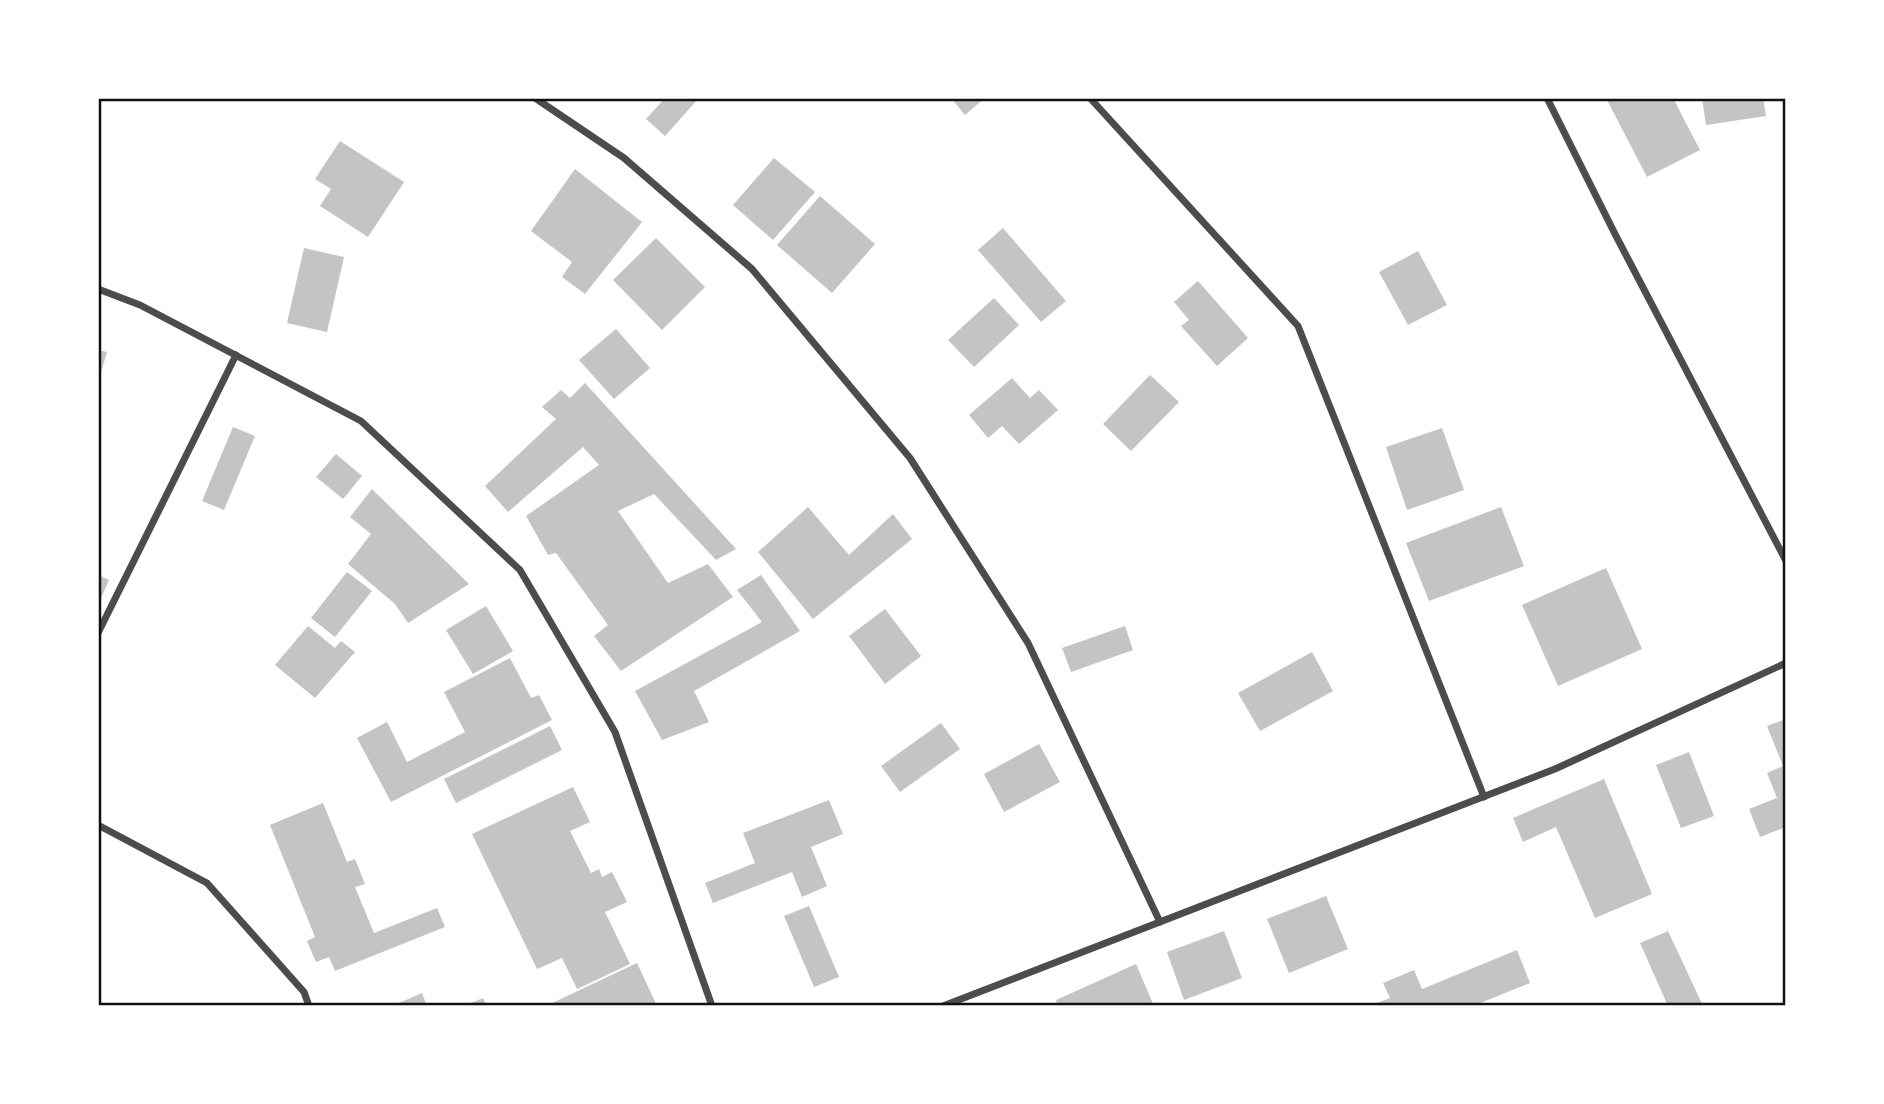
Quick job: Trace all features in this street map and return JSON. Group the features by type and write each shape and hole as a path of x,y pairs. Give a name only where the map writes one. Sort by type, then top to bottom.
{"street":[{"path":"535,98 624,158 752,269 910,458 1028,643 1160,922"},
{"path":"1090,98 1298,326 1484,797"},
{"path":"1547,98 1786,561"},
{"path":"98,289 140,305 361,421 520,570 615,733 712,1006"},
{"path":"98,633 236,355"},
{"path":"943,1006 1555,769 1786,663"},
{"path":"98,825 207,883 304,992 309,1006"}],"building":[{"path":"665,98 699,98 665,136 646,119"},
{"path":"951,98 985,98 965,115"},
{"path":"1606,98 1673,98 1700,150 1647,177"},
{"path":"1702,98 1763,98 1766,116 1706,125"},
{"path":"340,141 404,182 368,237 320,206 331,189 315,179"},
{"path":"774,158 815,192 773,240 733,205"},
{"path":"575,169 642,222 585,294 562,277 572,262 531,231"},
{"path":"820,196 875,244 832,293 777,245"},
{"path":"1003,228 1066,301 1041,322 978,250"},
{"path":"656,238 705,287 662,330 613,280"},
{"path":"304,248 344,257 327,332 287,323"},
{"path":"1418,251 1447,305 1408,325 1379,272"},
{"path":"1198,281 1248,338 1217,366 1181,326 1189,320 1174,302"},
{"path":"994,298 1019,325 974,367 948,340"},
{"path":"616,329 650,368 614,399 579,360"},
{"path":"98,350 107,352 99,379 98,379"},
{"path":"1150,375 1179,402 1131,451 1103,424"},
{"path":"1012,378 1030,398 1039,390 1058,410 1019,444 1002,426 988,438 969,415"},
{"path":"585,383 736,549 716,560 654,494 618,511 668,583 708,564 733,597 621,671 594,636 608,625 556,553 548,555 526,516 599,465 583,447 508,512 485,486 556,419 542,407 561,390 570,398"},
{"path":"233,427 255,436 224,510 202,501"},
{"path":"1442,428 1464,490 1407,510 1386,447"},
{"path":"336,454 362,476 343,499 316,477"},
{"path":"372,489 469,584 408,623 395,604 348,564 371,534 350,517"},
{"path":"808,507 849,555 893,514 912,539 813,619 758,552"},
{"path":"1501,507 1524,566 1429,601 1406,543"},
{"path":"1606,568 1642,649 1558,686 1522,605"},
{"path":"347,572 372,591 335,637 311,618"},
{"path":"98,575 109,580 98,605"},
{"path":"761,575 800,631 694,691 709,722 662,740 635,691 762,622 737,590"},
{"path":"486,606 513,651 473,674 446,630"},
{"path":"885,609 921,656 885,684 849,636"},
{"path":"308,626 335,648 341,641 355,652 315,698 275,665"},
{"path":"1125,626 1133,650 1071,672 1062,648"},
{"path":"1312,652 1333,691 1260,731 1238,693"},
{"path":"510,658 531,698 539,695 552,720 391,802 357,738 387,722 407,762 465,732 444,692"},
{"path":"1786,719 1786,827 1760,837 1749,809 1777,798 1767,773 1783,766 1767,726"},
{"path":"941,723 960,749 900,792 881,766"},
{"path":"550,726 562,750 456,803 444,779"},
{"path":"1039,744 1060,782 1004,812 984,774"},
{"path":"1689,752 1714,816 1681,828 1656,765"},
{"path":"1604,779 1652,894 1595,918 1556,827 1523,842 1513,818"},
{"path":"573,787 590,822 570,831 591,873 599,869 602,877 612,872 627,902 605,912 630,964 577,989 562,958 537,969 472,834"},
{"path":"829,800 843,834 811,847 827,886 802,897 792,872 713,903 705,883 755,863 743,833"},
{"path":"323,803 347,862 355,859 365,884 355,887 374,933 437,908 445,927 335,971 329,957 316,962 307,941 315,937 270,825"},
{"path":"1326,896 1348,949 1289,973 1267,919"},
{"path":"809,906 839,977 814,987 784,916"},
{"path":"1224,931 1242,978 1184,1000 1167,952"},
{"path":"1668,931 1703,1006 1668,1006 1640,943"},
{"path":"1517,950 1530,983 1473,1006 1369,1006 1390,998 1383,983 1414,970 1422,989"},
{"path":"637,963 657,1006 546,1006"},
{"path":"1136,964 1154,1006 1058,1006 1056,1000"},
{"path":"422,993 427,1006 392,1006"},
{"path":"483,998 487,1006 464,1006"}]}
